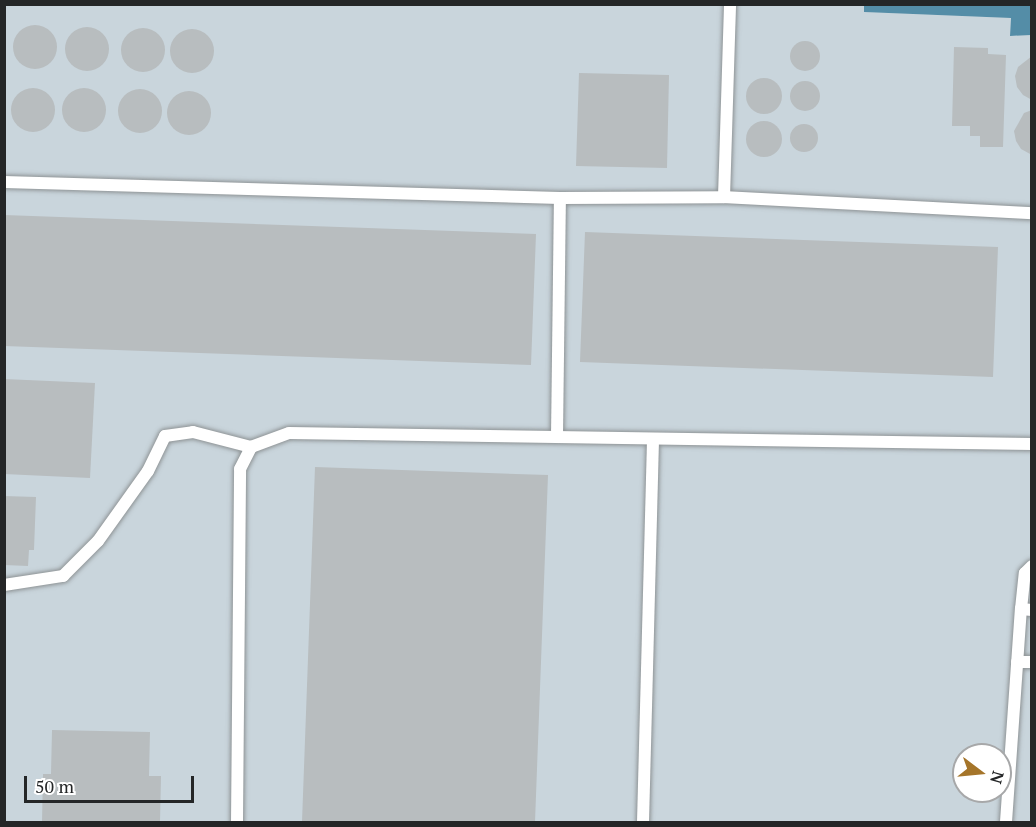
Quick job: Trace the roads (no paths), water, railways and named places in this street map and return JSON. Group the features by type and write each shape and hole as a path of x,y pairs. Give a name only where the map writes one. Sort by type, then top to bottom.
{"lane":[{"path":"724,197 730,4"},
{"path":"4,182 560,198 724,197 1032,213"},
{"path":"557,437 560,198"},
{"path":"4,585 63,576 98,541 148,471 165,436 193,432 251,447 289,433 1032,444"},
{"path":"643,822 653,440"},
{"path":"237,822 240,469 251,447"},
{"path":"1006,822 1017,662 1026,609 1025,573 1032,566"},
{"path":"1017,662 1032,662"}],"water":[{"path":"864,5 1031,5 1031,35 1010,36 1011,18 864,12"}]}
